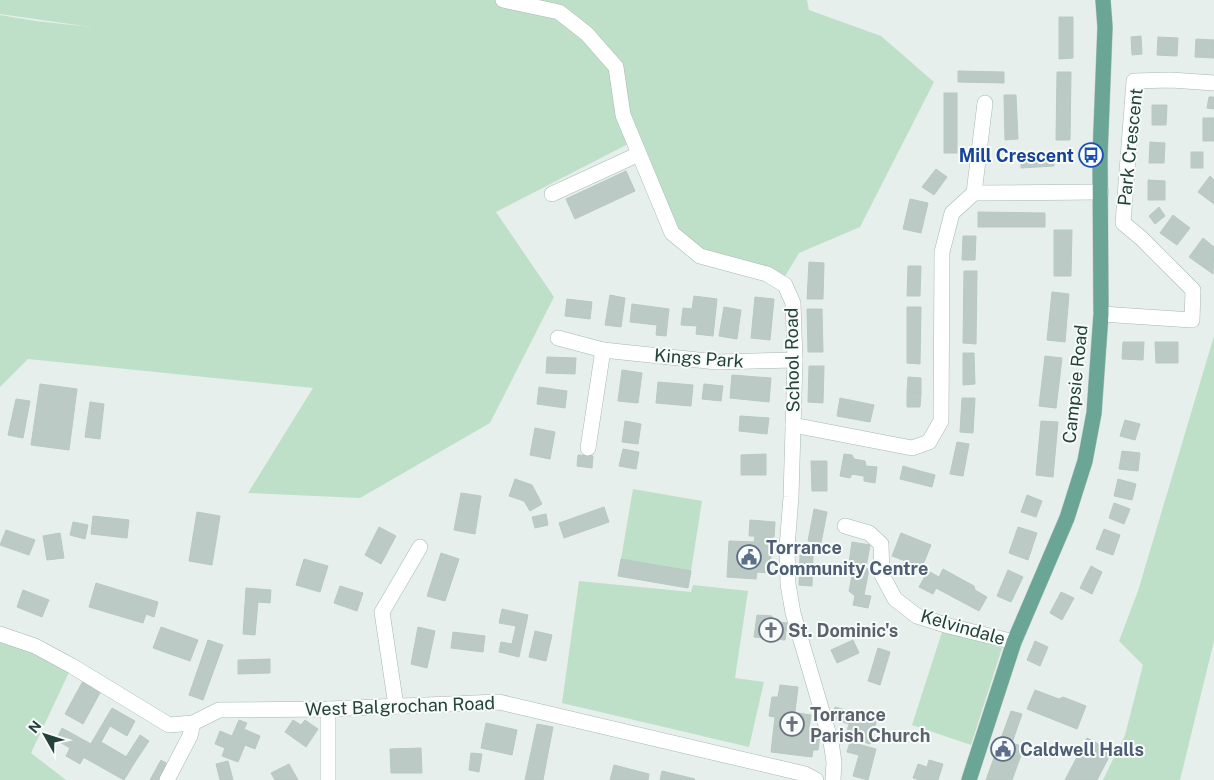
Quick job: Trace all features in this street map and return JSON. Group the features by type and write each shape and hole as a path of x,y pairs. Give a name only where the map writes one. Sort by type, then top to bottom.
{"main road":[{"name":"Campsie Road","path":"969,780 1014,642 1068,518 1085,461 1094,414 1101,314 1100,156 1105,27 1103,0"}],"street":[{"name":"School Road","path":"503,0 558,12 587,34 616,67 624,115 672,233 700,256 767,274 784,285 793,303 796,360 787,547 788,584 793,613 831,742 834,762 832,780"},
{"name":"Park Crescent","path":"1101,314 1192,320 1193,290 1141,238 1123,223 1134,81 1171,80 1214,83"},
{"path":"793,424 912,448 929,442 941,421 942,252 952,213 974,193 985,103"},
{"path":"552,194 639,154"},
{"path":"974,193 1101,192"},
{"name":"Kings Park","path":"558,338 603,350 717,362 796,360"},
{"path":"588,448 603,350"},
{"name":"Kelvindale","path":"845,526 869,533 881,544 882,575 895,599 917,616 948,626 1014,642"},
{"path":"396,706 382,612 420,547"},
{"name":"West Balgrochan Road","path":"0,634 35,646 72,666 169,725 192,723 219,710 328,709 499,702 805,774 816,780"},
{"path":"328,709 328,780"},
{"path":"167,780 190,736 192,723"}],"green space":[{"path":"0,0 807,0 809,10 881,36 934,82 860,227 799,253 781,283 711,267 672,233 634,141 496,212 554,297 490,423 360,498 248,493 313,388 28,359 0,387 0,15 91,27 0,14"},
{"path":"1214,336 1214,641 1180,780 1103,780 1125,735 1143,665 1119,641 1138,591"},
{"path":"633,489 702,501 691,571 621,559"},
{"path":"579,581 691,592 693,585 748,591 735,678 764,682 749,747 562,703"},
{"path":"943,629 1002,648 971,745 912,725"},
{"path":"0,634 72,666 31,753 66,780 0,780"}],"building":[{"path":"1059,17 1073,17 1073,58 1059,59"},
{"path":"1141,36 1142,54 1132,55 1131,37"},
{"path":"1158,37 1178,38 1177,56 1157,55"},
{"path":"1196,39 1214,40 1214,58 1195,57"},
{"path":"958,71 1004,72 1004,83 958,82"},
{"path":"1057,72 1071,72 1070,140 1056,140"},
{"path":"944,93 957,93 957,153 944,153"},
{"path":"1004,95 1016,95 1018,139 1005,140"},
{"path":"1209,97 1214,97 1214,109 1207,108"},
{"path":"1152,105 1167,105 1166,125 1152,125"},
{"path":"1203,118 1214,118 1214,141 1203,141"},
{"path":"1150,142 1165,143 1164,163 1149,163"},
{"path":"1053,152 1054,166 1021,168 1021,154"},
{"path":"1191,152 1203,152 1203,168 1191,168"},
{"path":"936,169 947,177 934,195 922,187"},
{"path":"626,171 635,191 575,219 566,199"},
{"path":"1210,176 1214,180 1214,204 1198,192"},
{"path":"1148,180 1165,181 1165,200 1148,200"},
{"path":"910,199 928,203 921,233 903,229"},
{"path":"1159,207 1165,216 1155,224 1149,216"},
{"path":"978,212 1045,213 1045,227 978,227"},
{"path":"1173,215 1190,228 1177,245 1160,233"},
{"path":"1054,230 1072,230 1071,276 1054,276"},
{"path":"963,236 976,236 975,260 962,260"},
{"path":"1203,238 1214,247 1213,274 1189,257"},
{"path":"809,262 824,263 823,299 807,299"},
{"path":"908,266 921,266 920,296 907,296"},
{"path":"964,271 977,271 976,344 963,343"},
{"path":"1052,292 1069,294 1065,342 1047,340"},
{"path":"610,295 625,298 621,327 605,325"},
{"path":"694,296 717,299 713,336 696,334 697,326 681,325 683,308 692,309"},
{"path":"755,297 774,299 770,340 751,338"},
{"path":"567,299 592,302 590,319 565,316"},
{"path":"632,304 669,309 666,336 656,335 657,325 630,322"},
{"path":"724,307 741,310 737,339 719,336"},
{"path":"907,307 921,307 920,364 907,363"},
{"path":"807,309 822,309 823,352 808,352"},
{"path":"1123,342 1144,342 1143,360 1122,359"},
{"path":"1155,342 1178,342 1178,363 1156,363"},
{"path":"963,353 974,353 975,384 963,385"},
{"path":"1045,356 1062,358 1056,408 1039,406"},
{"path":"547,357 576,358 575,374 546,373"},
{"path":"809,366 824,366 823,403 808,402"},
{"path":"622,370 642,373 638,403 618,401"},
{"path":"732,375 771,378 769,402 730,398"},
{"path":"908,377 921,378 921,393 907,392"},
{"path":"658,382 693,385 691,406 656,403"},
{"path":"40,384 77,389 69,450 31,445"},
{"path":"704,384 723,386 721,401 702,399"},
{"path":"539,387 567,391 565,408 537,404"},
{"path":"907,392 921,393 920,407 907,407"},
{"path":"840,398 874,405 870,422 837,416"},
{"path":"962,398 975,398 973,433 960,432"},
{"path":"16,399 30,401 23,438 8,435"},
{"path":"90,402 104,404 100,439 85,437"},
{"path":"740,416 769,418 767,434 739,431"},
{"path":"1125,420 1140,424 1135,440 1120,436"},
{"path":"625,421 641,424 638,444 622,442"},
{"path":"1041,421 1058,422 1053,477 1036,475"},
{"path":"535,428 555,432 550,459 530,455"},
{"path":"957,442 969,444 963,476 950,474"},
{"path":"623,449 639,452 636,469 619,466"},
{"path":"1122,451 1140,453 1138,471 1119,469"},
{"path":"766,454 766,475 741,475 741,455"},
{"path":"844,454 852,455 854,459 865,461 866,466 877,467 875,483 864,481 864,476 852,474 850,478 840,476"},
{"path":"578,455 593,456 592,468 577,466"},
{"path":"811,461 827,461 827,491 812,491"},
{"path":"903,466 920,471 916,483 900,479"},
{"path":"920,471 935,475 932,487 916,483"},
{"path":"515,479 532,485 542,504 530,511 524,501 509,496"},
{"path":"1118,479 1136,484 1132,500 1114,496"},
{"path":"461,493 481,496 475,534 454,530"},
{"path":"1027,495 1042,501 1036,517 1021,512"},
{"path":"1114,503 1130,509 1124,524 1109,518"},
{"path":"604,507 609,522 564,538 559,523"},
{"path":"814,509 827,512 821,543 808,541"},
{"path":"197,512 220,516 212,565 189,561"},
{"path":"546,514 548,525 535,528 532,517"},
{"path":"93,516 129,520 127,538 91,534"},
{"name":"Torrance Community Centre","path":"750,520 775,522 774,537 772,537 770,573 757,572 756,579 727,577 729,541 754,542 755,536 749,536"},
{"path":"73,522 88,525 85,539 70,535"},
{"path":"379,527 396,536 381,564 365,555"},
{"path":"1018,527 1037,533 1028,560 1009,553"},
{"path":"1104,529 1120,535 1113,555 1096,549"},
{"path":"6,530 35,540 29,555 0,545"},
{"path":"60,533 64,558 47,560 43,536"},
{"path":"901,533 931,545 922,567 892,556"},
{"path":"852,542 870,545 866,568 869,569 864,595 871,596 868,608 853,605 855,596 849,591 853,571 848,570"},
{"path":"441,553 459,559 445,601 427,596"},
{"path":"800,555 813,555 812,586 799,585"},
{"path":"304,559 328,566 320,592 296,585"},
{"path":"621,559 691,571 688,588 618,576"},
{"path":"1091,566 1102,572 1092,594 1080,588"},
{"path":"943,569 974,586 975,590 987,597 979,611 936,588 933,594 919,587 928,571 939,577"},
{"path":"1008,570 1023,577 1011,602 997,596"},
{"path":"96,583 158,602 154,617 146,614 143,623 89,607"},
{"path":"340,586 363,593 357,611 334,603"},
{"path":"246,588 271,590 270,603 258,602 255,635 243,634"},
{"path":"23,590 49,600 42,617 17,607"},
{"path":"1061,592 1074,598 1062,620 1050,613"},
{"path":"502,609 528,615 519,657 499,652 501,642 512,644 516,626 499,623"},
{"name":"St. Dominic's","path":"757,615 772,616 771,621 787,623 785,640 754,637"},
{"path":"161,627 198,640 190,661 153,648"},
{"path":"418,627 435,631 427,668 411,664"},
{"path":"535,631 552,635 546,661 529,657"},
{"path":"453,632 485,636 483,652 451,648"},
{"path":"208,640 223,645 203,700 189,695"},
{"path":"853,640 859,653 837,663 831,650"},
{"path":"1035,641 1048,647 1040,666 1027,660"},
{"path":"878,648 890,652 880,685 868,681"},
{"path":"270,659 270,673 238,674 238,660"},
{"path":"83,681 101,691 83,724 65,714"},
{"name":"Torrance Parish Church","path":"780,685 798,687 794,720 797,720 798,713 811,715 809,728 816,729 815,734 820,735 818,750 813,750 812,757 771,752 775,717 769,716 772,697 778,697"},
{"path":"1035,690 1059,699 1063,697 1086,706 1077,729 1027,709"},
{"path":"835,707 877,719 870,744 851,738 853,732 847,731 849,724 832,719"},
{"path":"112,708 135,721 127,736 110,726 101,742 135,762 124,780 83,757"},
{"path":"1011,711 1022,714 1012,743 1024,747 1012,780 986,780"},
{"path":"239,720 247,723 244,729 260,736 255,749 245,745 238,762 222,756 225,748 215,744 220,731 232,736"},
{"path":"293,720 301,725 305,720 318,729 306,747 285,732"},
{"path":"486,723 517,730 512,755 481,748"},
{"path":"537,724 553,727 543,780 525,780"},
{"path":"62,728 91,744 80,764 66,756 70,748 56,740"},
{"path":"140,735 149,741 135,762 126,757"},
{"path":"1087,738 1112,751 1097,780 1065,780"},
{"path":"850,742 876,749 868,780 853,776 859,755 847,752"},
{"path":"421,748 422,773 391,773 390,749"},
{"path":"471,753 482,754 479,772 469,770"},
{"path":"161,760 171,766 163,780 150,780"},
{"path":"929,760 943,764 938,780 913,778 918,764 927,767"},
{"path":"228,761 233,780 220,780 216,764"},
{"path":"289,764 298,780 275,780 271,773"},
{"path":"614,765 649,774 648,780 610,780"},
{"path":"662,771 695,779 660,780"}],"place":[{"name":"Mill Crescent","path":"1091,155"},
{"name":"Torrance Community Centre","path":"749,557"},
{"name":"St. Dominic's","path":"771,630"},
{"name":"Torrance Parish Church","path":"792,724"},
{"name":"Caldwell Halls","path":"1003,749"}]}
